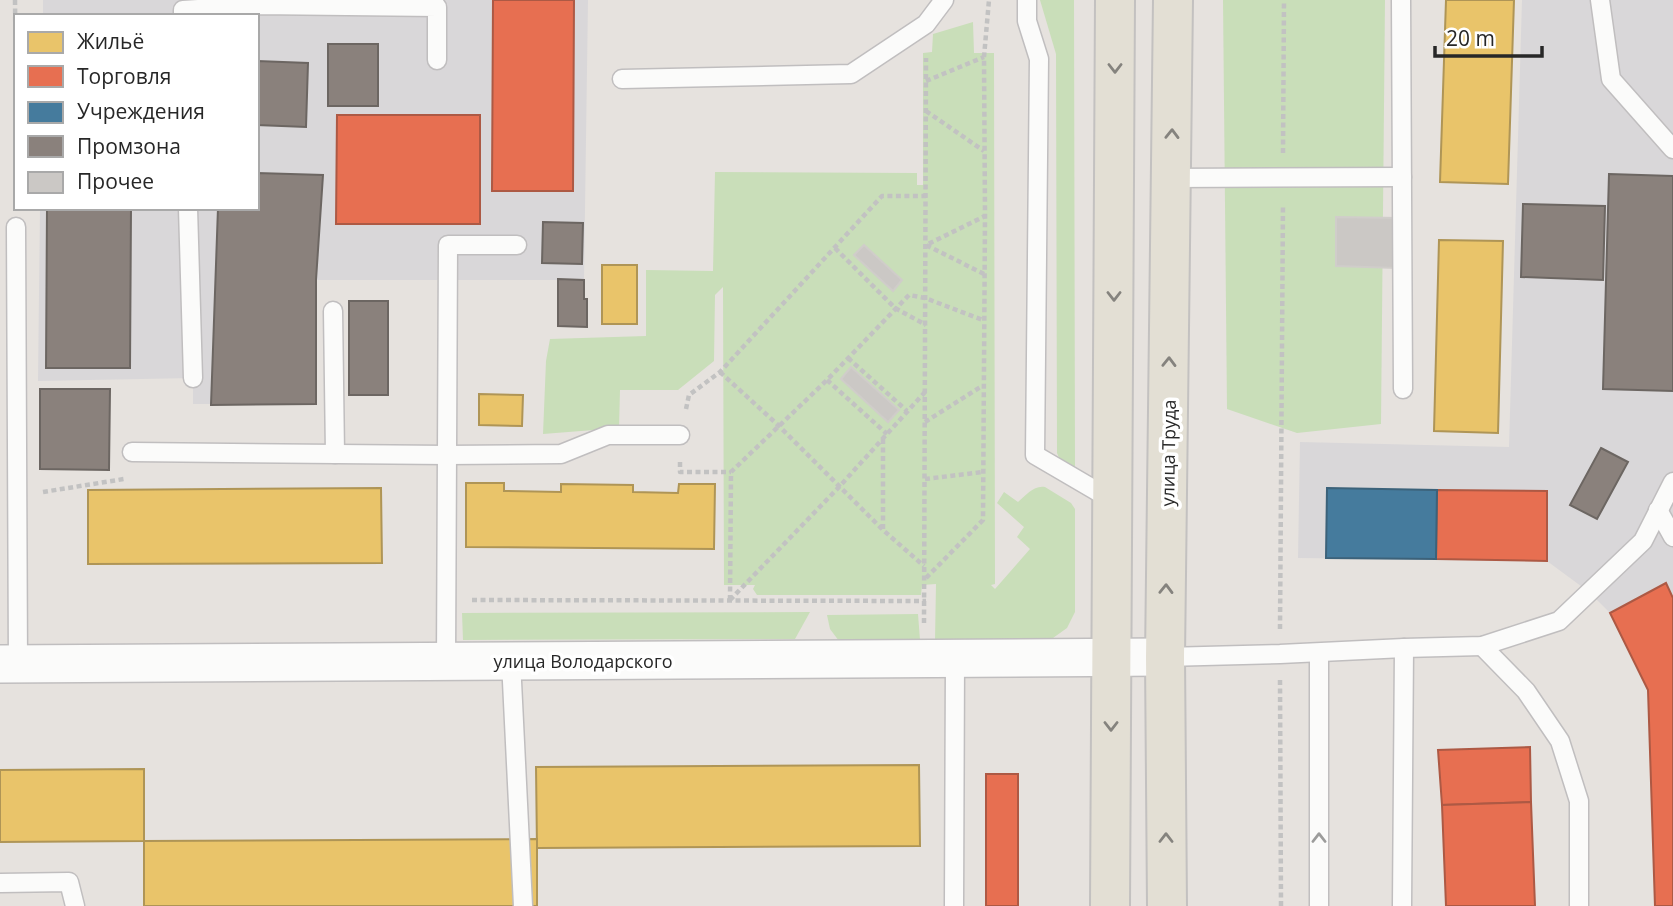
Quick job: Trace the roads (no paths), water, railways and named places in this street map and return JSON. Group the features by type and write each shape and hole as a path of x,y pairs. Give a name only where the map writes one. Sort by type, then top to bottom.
{"main road":[{"path":"1110,906 1115,0"},
{"name":"улица Труда","path":"1167,906 1165,657 1173,0"}],"street":[{"name":"улица Володарского","path":"9,664 1165,657"}],"lane":[{"path":"622,79 851,74 926,24 944,0"},
{"path":"1027,0 1027,21 1039,59 1035,455 1113,500"},
{"path":"1401,0 1403,389"},
{"path":"1601,0 1611,79 1673,149"},
{"path":"183,14 183,10 258,3 438,7 438,60"},
{"path":"1171,178 1402,177"},
{"path":"188,210 193,378"},
{"path":"9,664 18,497 8,295 16,227"},
{"path":"446,661 448,245 517,245"},
{"path":"333,311 335,453"},
{"path":"132,452 447,455 561,453 608,435 680,435"},
{"path":"1165,657 1482,646 1559,621 1643,541 1673,482"},
{"path":"1658,510 1673,537"},
{"path":"1482,646 1525,691 1560,741 1579,801 1579,906"},
{"path":"1402,906 1404,648"},
{"path":"1319,653 1319,906"},
{"path":"941,659 954,906"},
{"path":"510,661 523,906"},
{"path":"0,883 69,882 75,906"}]}
